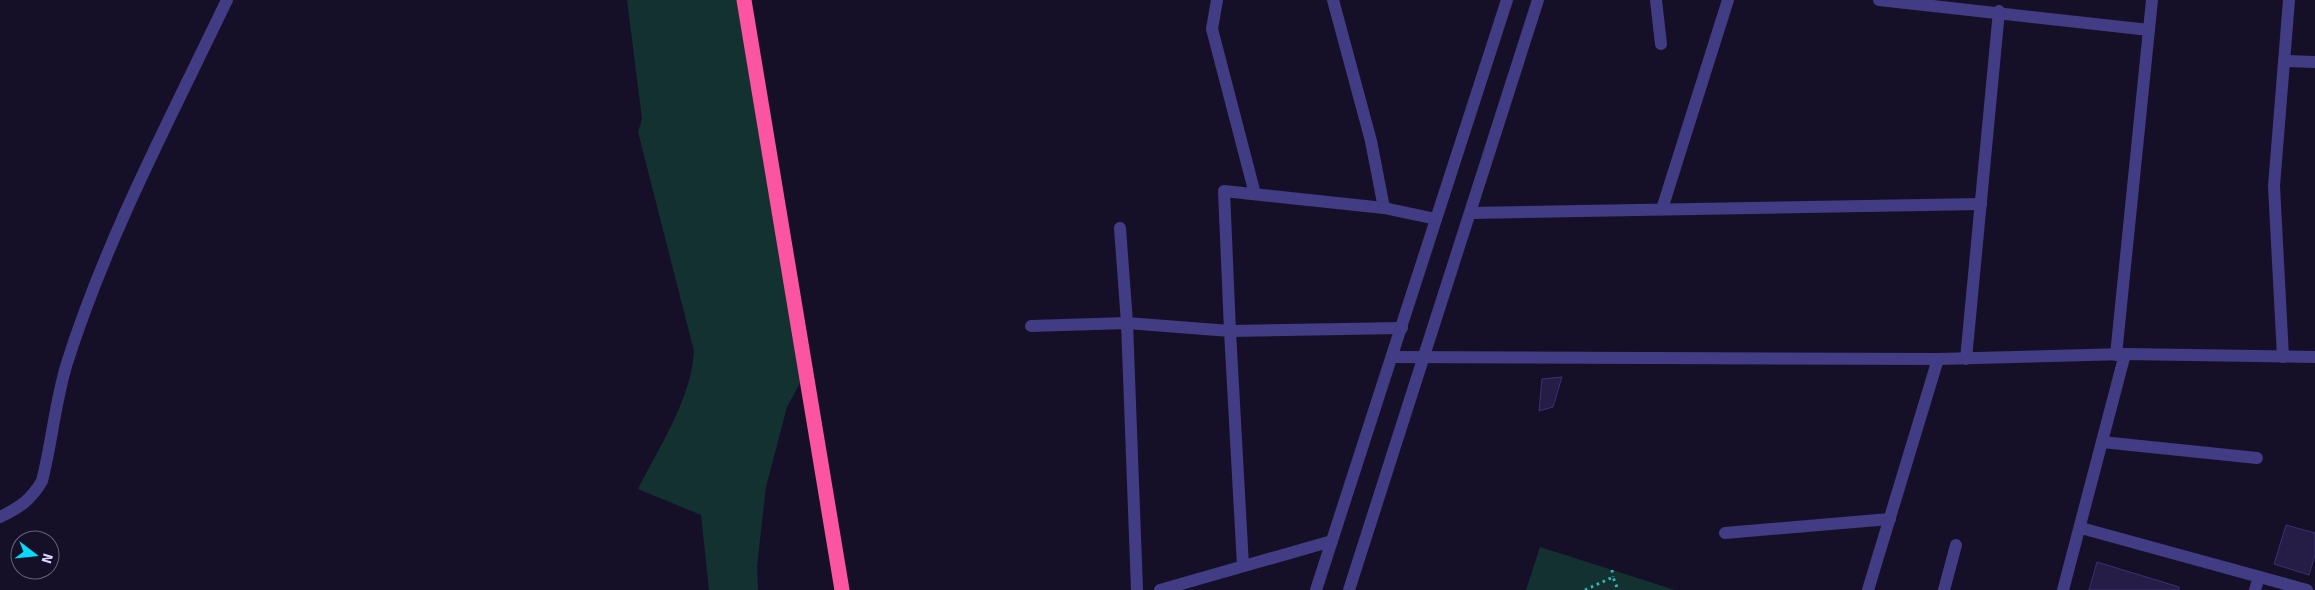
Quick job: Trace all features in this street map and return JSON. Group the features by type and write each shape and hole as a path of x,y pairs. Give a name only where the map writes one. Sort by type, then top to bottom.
{"highway":[{"path":"744,0 842,590"}],"street":[{"path":"0,517 18,509 33,497 42,481 67,365 88,303 121,222 227,0"},
{"path":"1217,0 1212,29 1254,194"},
{"path":"1333,0 1369,132 1384,208"},
{"path":"1316,590 1507,0"},
{"path":"1349,590 1538,0"},
{"path":"1656,0 1661,44"},
{"path":"1662,210 1728,0"},
{"path":"1879,0 1999,11 2148,30"},
{"path":"2063,590 2081,528 2102,442 2120,355 2152,0"},
{"path":"2283,357 2274,186 2289,0"},
{"path":"1966,359 1999,11"},
{"path":"2284,61 2315,62"},
{"path":"1243,566 1224,192 1384,208 1436,219"},
{"path":"1470,213 1981,204"},
{"path":"1120,228 1127,323 1137,590"},
{"path":"1031,326 1127,323 1230,331 1402,328"},
{"path":"1393,357 1966,359 2120,355 2315,357"},
{"path":"1868,590 1938,359"},
{"path":"2102,442 2258,458"},
{"path":"1725,533 1890,519"},
{"path":"2081,528 2307,590"},
{"path":"1160,590 1332,541"},
{"path":"1944,590 1956,545"},
{"path":"2255,590 2259,577"}],"path":[{"path":"1612,570 1618,590"},
{"path":"1585,590 1613,577"}],"green space":[{"path":"627,0 738,0 805,374 787,407 766,487 757,566 758,590 709,590 701,515 638,489 681,405 692,369 694,351 638,132 642,119"},
{"path":"1540,547 1675,590 1526,590"}],"building":[{"path":"1562,377 1553,407 1539,411 1542,379"},
{"path":"2286,525 2315,533 2315,555 2309,575 2274,564"},
{"path":"2097,562 2179,587 2179,590 2089,590"}]}
